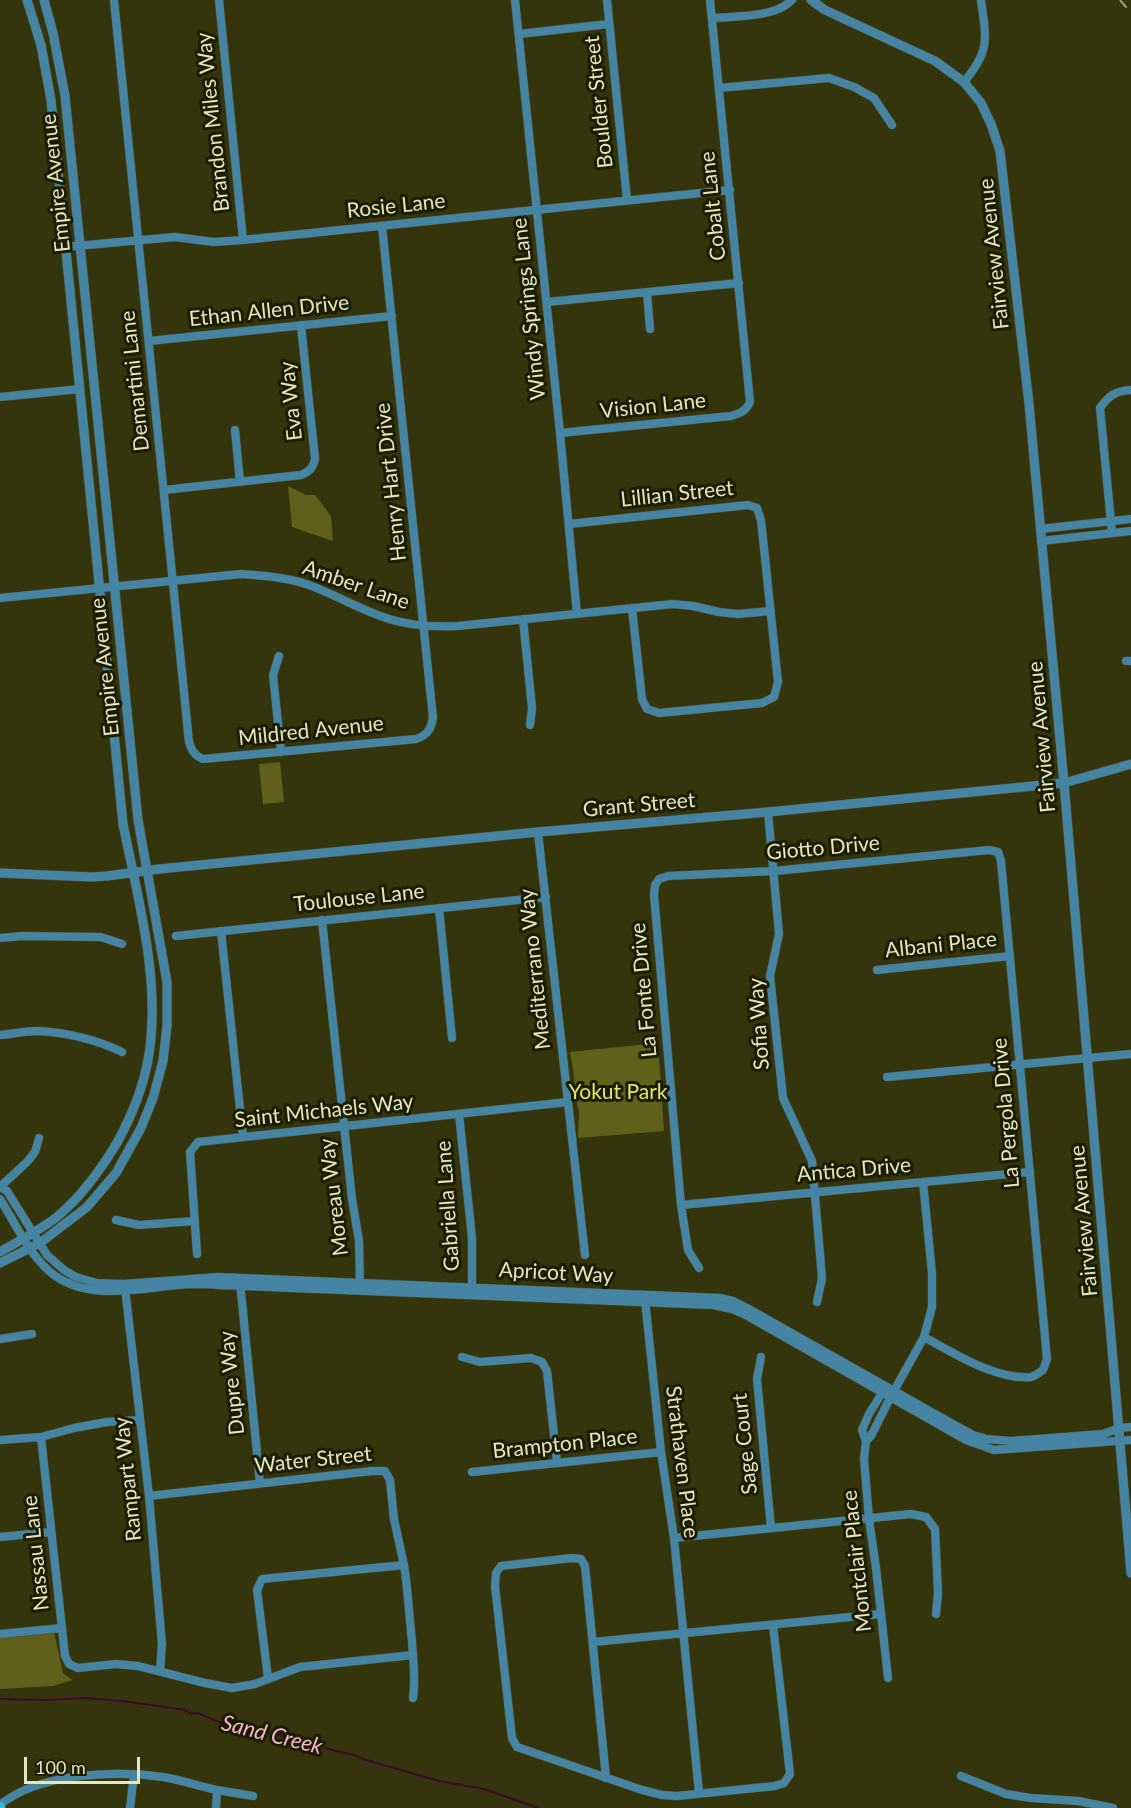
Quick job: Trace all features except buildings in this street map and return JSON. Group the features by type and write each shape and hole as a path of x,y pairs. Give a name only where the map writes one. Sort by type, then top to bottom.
{"street":[{"name":"Empire Avenue","path":"0,1252 29,1235 71,1205 104,1166 139,1095 148,1060 152,1027 152,985 123,824 51,100 41,45 27,0"},
{"name":"Empire Avenue","path":"0,1263 40,1243 87,1207 116,1173 141,1128 153,1098 167,1026 166,982 138,820 65,96 44,0"},
{"name":"Demartini Lane","path":"114,0 189,742 196,756"},
{"name":"Brandon Miles Way","path":"219,0 243,240"},
{"name":"Windy Springs Lane","path":"515,0 577,614"},
{"name":"Boulder Street","path":"607,0 627,200"},
{"name":"Cobalt Lane","path":"710,0 750,395 747,408"},
{"path":"712,18 772,12 786,6 792,0"},
{"name":"Fairview Avenue","path":"811,0 825,10 935,61 964,82 981,103 1000,151 1029,404 1120,1428 1126,1440 1131,1573"},
{"path":"964,82 975,69 984,51 986,40 981,0"},
{"path":"519,34 609,24"},
{"path":"719,88 829,78 854,87 874,98 892,125"},
{"name":"Rosie Lane","path":"65,247 175,237 214,242 243,240 730,190"},
{"name":"Henry Hart Drive","path":"382,226 433,718 428,733"},
{"path":"547,302 739,283"},
{"path":"646,292 650,329"},
{"name":"Ethan Allen Drive","path":"149,341 392,316"},
{"name":"Eva Way","path":"240,482 301,475 309,472 314,465 302,325"},
{"path":"0,398 80,389"},
{"path":"1112,533 1100,408 1108,397 1119,391 1131,390"},
{"name":"Vision Lane","path":"560,433 731,416 747,408"},
{"path":"164,490 240,482 235,430"},
{"name":"Lillian Street","path":"569,524 748,505 757,508 761,520 771,610"},
{"path":"1040,529 1131,519"},
{"path":"1041,541 1131,531"},
{"name":"Amber Lane","path":"0,598 241,574 270,576 308,584 390,619 424,625 458,626 673,604 738,614 771,610"},
{"path":"632,608 642,699 647,709 659,713 762,703 774,697 778,682 771,610"},
{"path":"523,619 532,708 530,724"},
{"path":"279,656 273,675 281,752"},
{"name":"Mildred Avenue","path":"196,756 210,759 416,739 428,733"},
{"name":"Grant Street","path":"133,872 538,831 768,812 1064,783 1131,764"},
{"name":"Sofia Way","path":"768,812 779,934 770,976 783,1098 812,1161 822,1278 817,1302"},
{"name":"Mediterrano Way","path":"538,831 585,1255"},
{"name":"Giotto Drive","path":"655,885 659,879 668,876 774,871 989,850 998,852"},
{"name":"La Pergola Drive","path":"924,1337 982,1367 1010,1375 1033,1377 1043,1370 1047,1359 1001,861 998,852"},
{"path":"0,873 91,877 133,872"},
{"name":"La Fonte Drive","path":"655,885 654,895 681,1205 688,1250 699,1268"},
{"name":"Toulouse Lane","path":"176,936 546,897"},
{"path":"439,908 452,1038"},
{"name":"Moreau Way","path":"322,920 352,1199 359,1241 360,1286"},
{"path":"221,931 243,1137"},
{"path":"0,938 101,937 122,944"},
{"name":"Albani Place","path":"877,970 1010,956"},
{"path":"0,1035 38,1031 110,1046 122,1052"},
{"path":"887,1077 1131,1054"},
{"name":"Saint Michaels Way","path":"197,1254 190,1152 198,1142 568,1102"},
{"name":"Gabriella Lane","path":"459,1114 472,1238 472,1291"},
{"path":"0,1187 35,1152 39,1138"},
{"name":"Antica Drive","path":"681,1205 1030,1172"},
{"name":"Montclair Place","path":"888,1678 864,1459 866,1441 871,1436 888,1394 924,1337 932,1307 932,1273 923,1182"},
{"name":"Apricot Way","path":"0,1187 7,1191 29,1235 31,1248 50,1271 70,1284 98,1290 240,1282 645,1299 708,1296 733,1301 747,1308 966,1440 994,1450 1126,1440"},
{"name":"Apricot Way","path":"0,1199 29,1235 40,1243 54,1263 76,1276 124,1288"},
{"path":"116,1220 139,1225 195,1221"},
{"name":"Dupre Way","path":"240,1282 261,1483"},
{"name":"Rampart Way","path":"124,1288 149,1496 162,1644 160,1671"},
{"name":"Strathaven Place","path":"645,1299 661,1452 674,1538 699,1794"},
{"path":"0,1340 32,1334"},
{"path":"462,1357 480,1362 531,1358 542,1362 547,1371 556,1463"},
{"name":"Sage Court","path":"761,1357 757,1379 771,1528"},
{"name":"Apricot Way","path":"888,1394 986,1439 1011,1441 1103,1434 1131,1427"},
{"path":"0,1440 41,1437 96,1424 139,1420"},
{"name":"Nassau Lane","path":"41,1437 64,1656 69,1664 78,1668 116,1665 138,1666 160,1671"},
{"name":"Brampton Place","path":"472,1472 661,1452"},
{"name":"Water Street","path":"149,1496 385,1471 390,1480 394,1519 404,1565"},
{"path":"674,1538 911,1514 926,1517 935,1528 938,1593 936,1614"},
{"path":"0,1537 51,1532"},
{"path":"606,1778 585,1566 581,1559 572,1558 501,1566 496,1573 495,1586 512,1738 517,1747 606,1778 642,1790 662,1795 699,1794 775,1786 784,1783 790,1774 773,1625"},
{"path":"268,1678 257,1590 262,1579 404,1565 413,1655 415,1687 413,1698"},
{"path":"593,1642 881,1614"},
{"path":"0,1634 62,1628"},
{"path":"160,1671 232,1688 255,1684 300,1667 413,1655"},
{"path":"130,1808 134,1774"},
{"path":"0,1807 9,1797 27,1788 55,1779 134,1774 253,1796"},
{"path":"961,1776 1006,1794 1078,1801 1113,1808"},
{"path":"216,1808 217,1790"}],"green space":[{"path":"288,486 306,495 315,495 331,516 333,541 292,527"},
{"path":"280,762 284,802 263,804 259,764"},
{"name":"Yokut Park","path":"658,1043 664,1131 578,1138 579,1112 570,1052"},
{"path":"54,1632 63,1673 73,1680 53,1686 0,1689 0,1636"}],"waterway":[{"name":"Sand Creek","path":"0,1699 87,1698 185,1710 227,1725 251,1731 268,1731 439,1781 484,1789 538,1808"}],"railway":[{"path":"1120,0 1131,13"}]}
